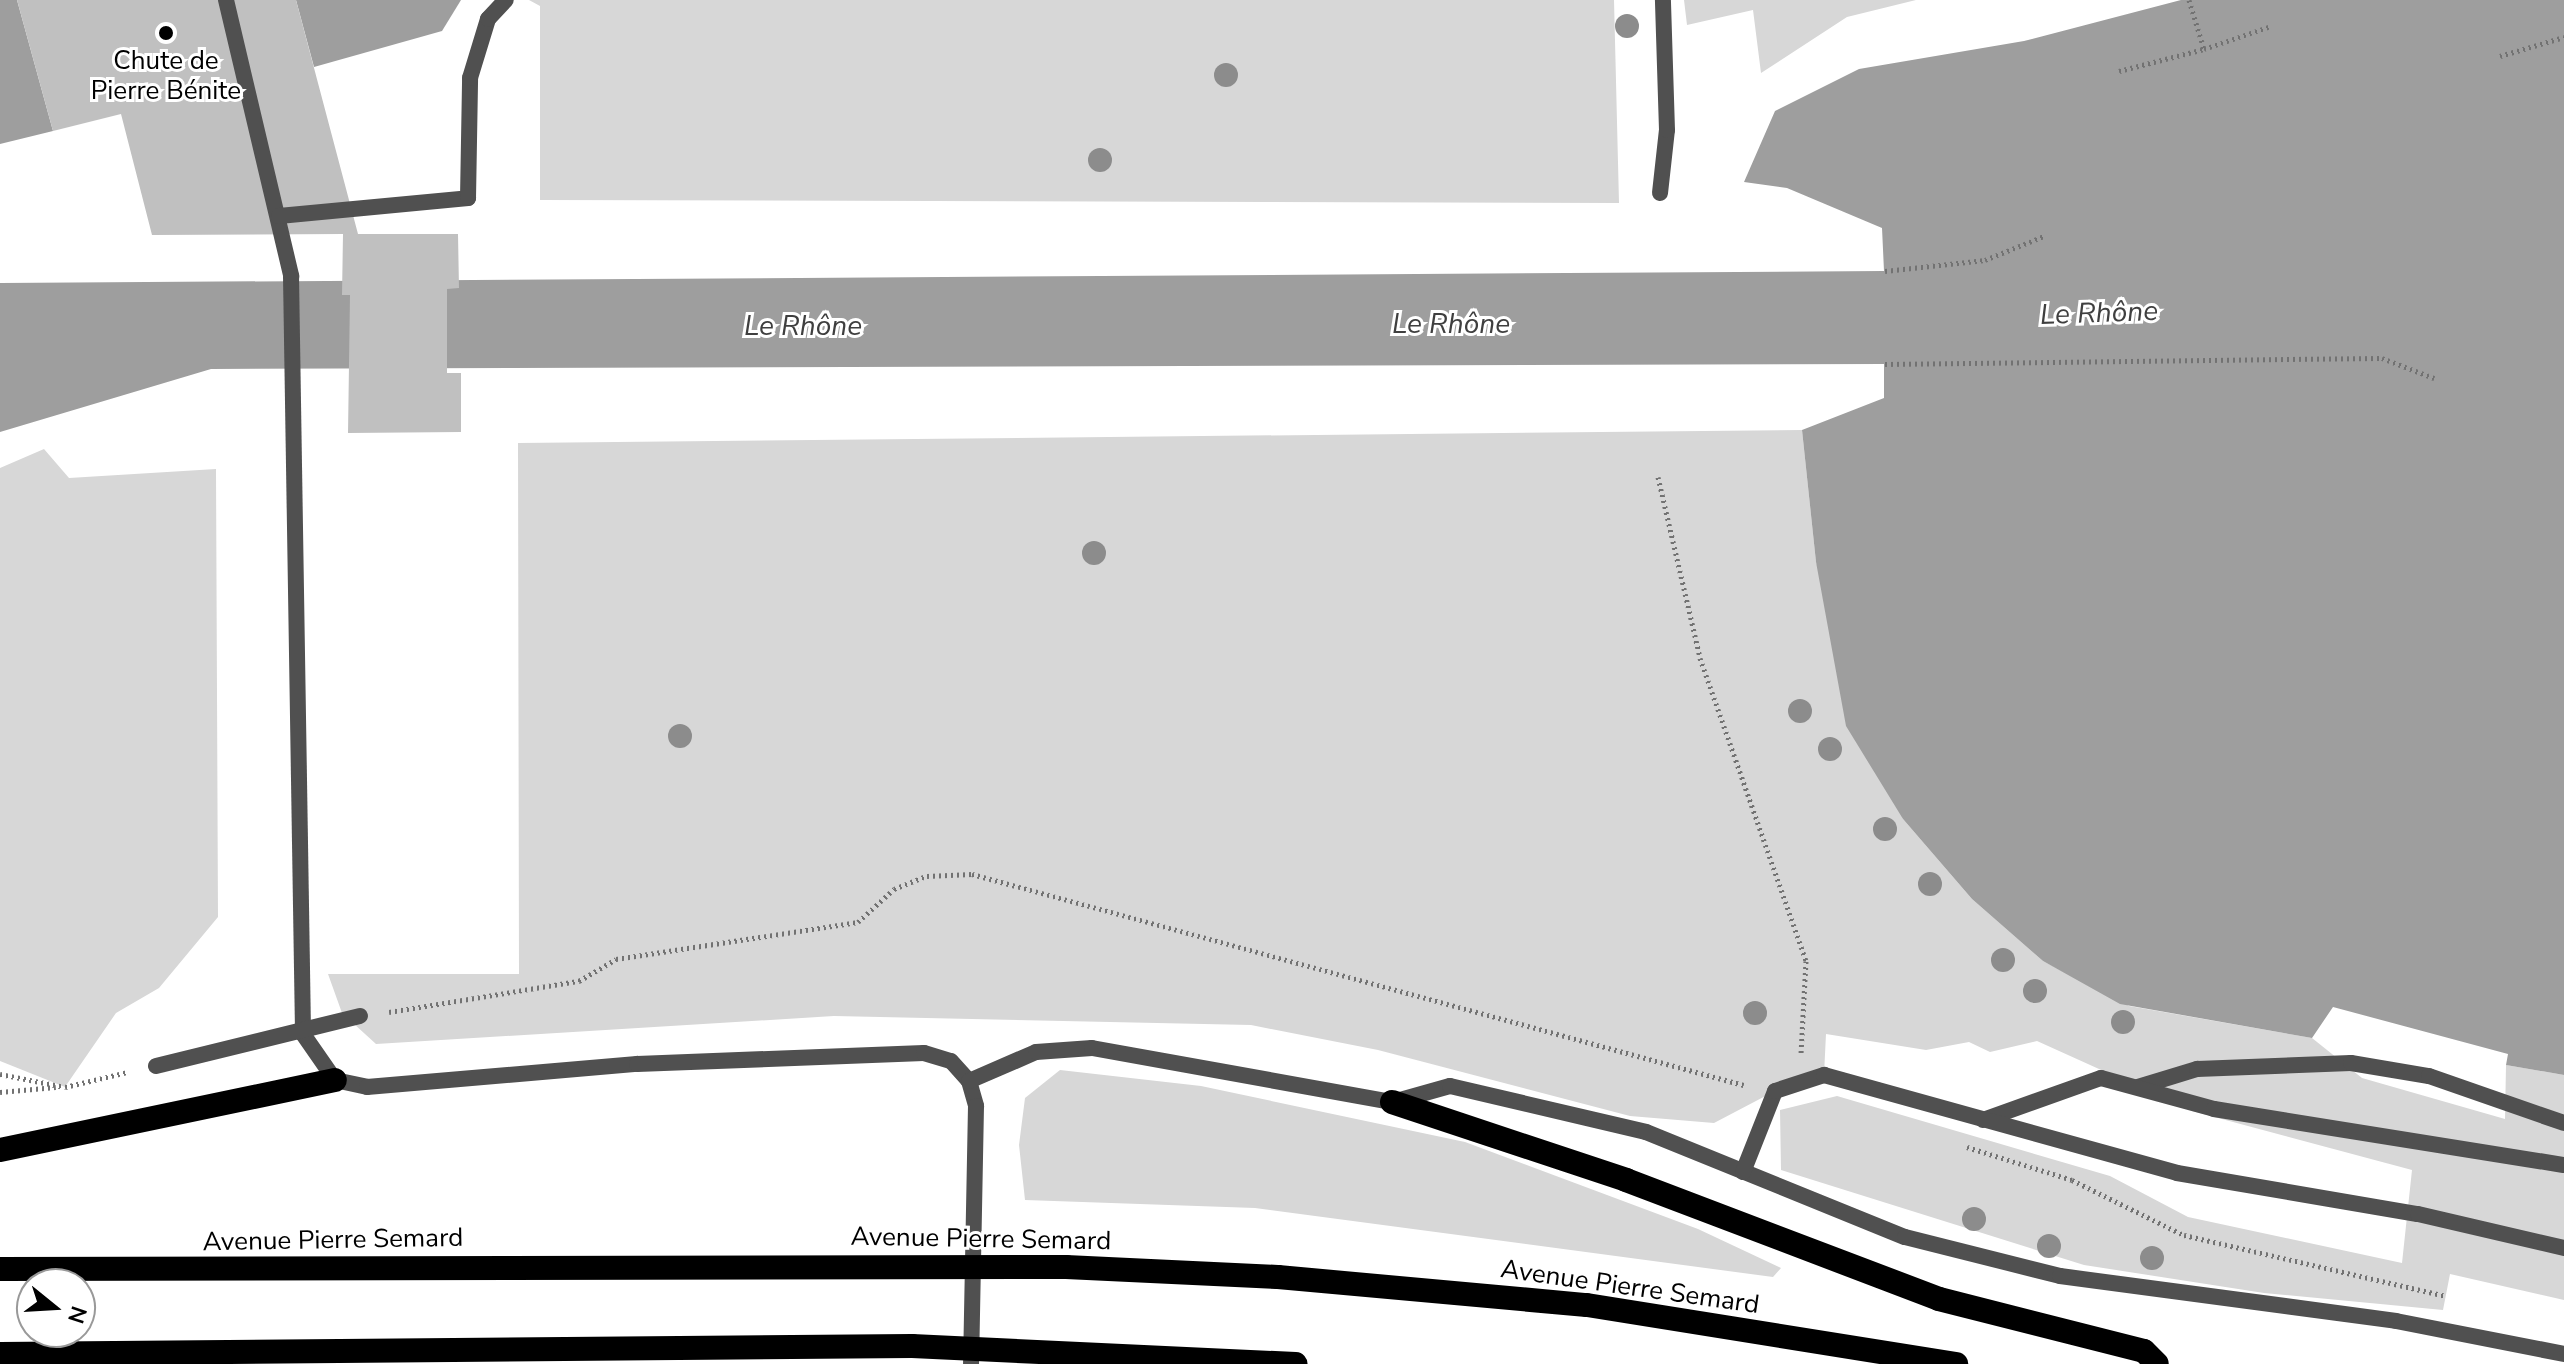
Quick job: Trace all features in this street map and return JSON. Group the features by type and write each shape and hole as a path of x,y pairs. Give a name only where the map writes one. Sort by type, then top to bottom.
{"highway":[{"path":"0,1150 335,1080"},
{"path":"1392,1102 1626,1180 1939,1299 2144,1351 2157,1364"},
{"name":"Avenue Pierre Semard","path":"0,1269 1112,1269 1587,1305 1956,1364"},
{"path":"0,1354 912,1346 1296,1364"}],"street":[{"path":"226,0 291,276 303,1034 335,1080 367,1087 637,1064 924,1053 951,1061 969,1081 976,1131 971,1364"},
{"path":"279,216 468,198 470,78 488,19 506,0"},
{"path":"1660,193 1667,130 1663,0"},
{"path":"156,1066 303,1034 360,1016"},
{"path":"969,1081 1036,1052 1092,1048 1392,1102 1450,1086 1646,1132 1905,1237 2060,1276 2396,1321 2564,1354"},
{"path":"2136,1087 2197,1069 2351,1063 2429,1076 2564,1123"},
{"path":"1743,1172 1775,1091 1824,1075 2177,1173 2418,1214 2564,1248"},
{"path":"1983,1120 2101,1078 2214,1109 2564,1165"}],"path":[{"path":"2189,0 2204,49"},
{"path":"2119,71 2204,49 2271,26"},
{"path":"2500,56 2564,37"},
{"path":"1885,271 1985,260 2044,236"},
{"path":"1885,364 2382,358 2434,378"},
{"path":"1658,477 1700,658 1806,961 1799,1083"},
{"path":"360,1016 579,981 616,959 858,922 894,889 927,876 972,874 1775,1091"},
{"path":"0,1092 65,1087 156,1066"},
{"path":"0,1074 65,1087"},
{"path":"1952,1111 1969,1151 2072,1180 2184,1235 2459,1299"}],"shaded area":[{"path":"529,0 1614,0 1619,203 540,200 540,6"},
{"path":"1684,0 1916,0 1847,17 1761,73 1753,10 1687,25"},
{"path":"1802,430 1816,562 1903,819 1972,899 2043,961 2129,1006 2312,1038 2362,1078 2505,1119 2506,1065 2564,1075 2564,1300 2450,1274 2443,1310 2264,1293 2084,1265 1781,1170 1780,1110 1837,1096 2110,1176 2188,1217 2402,1263 2412,1170 2192,1111 2037,1041 1990,1052 1969,1042 1926,1050 1826,1034 1824,1075 1775,1091 1714,1123 1630,1116 1378,1050 1251,1025 834,1016 376,1044 342,1013 328,974 519,974 518,443"},
{"path":"44,449 69,478 216,469 218,917 159,988 116,1013 65,1087 0,1061 0,468"},
{"path":"1060,1070 1201,1086 1465,1142 1698,1229 1781,1268 1773,1277 1255,1208 1025,1200 1019,1145 1025,1098"}],"water":[{"path":"0,0 17,0 53,131 0,144"},
{"path":"296,0 461,0 442,31 314,67"},
{"name":"Le Rhône","path":"2181,0 2564,0 2564,1075 2506,1065 2508,1054 2333,1007 2312,1038 2120,1004 2043,961 1972,899 1903,819 1846,726 1816,562 1802,430 1884,398 1884,364 211,369 0,432 0,283 1884,271 1882,228 1787,188 1744,182 1775,111 1859,69 2024,41"}],"building":[{"path":"17,0 296,0 358,234 458,234 459,288 447,289 447,373 461,373 461,432 348,433 350,295 342,295 343,234 152,235 121,114 53,131"}],"place":[{"name":"Chute de Pierre Bénite","path":"166,33"}]}
